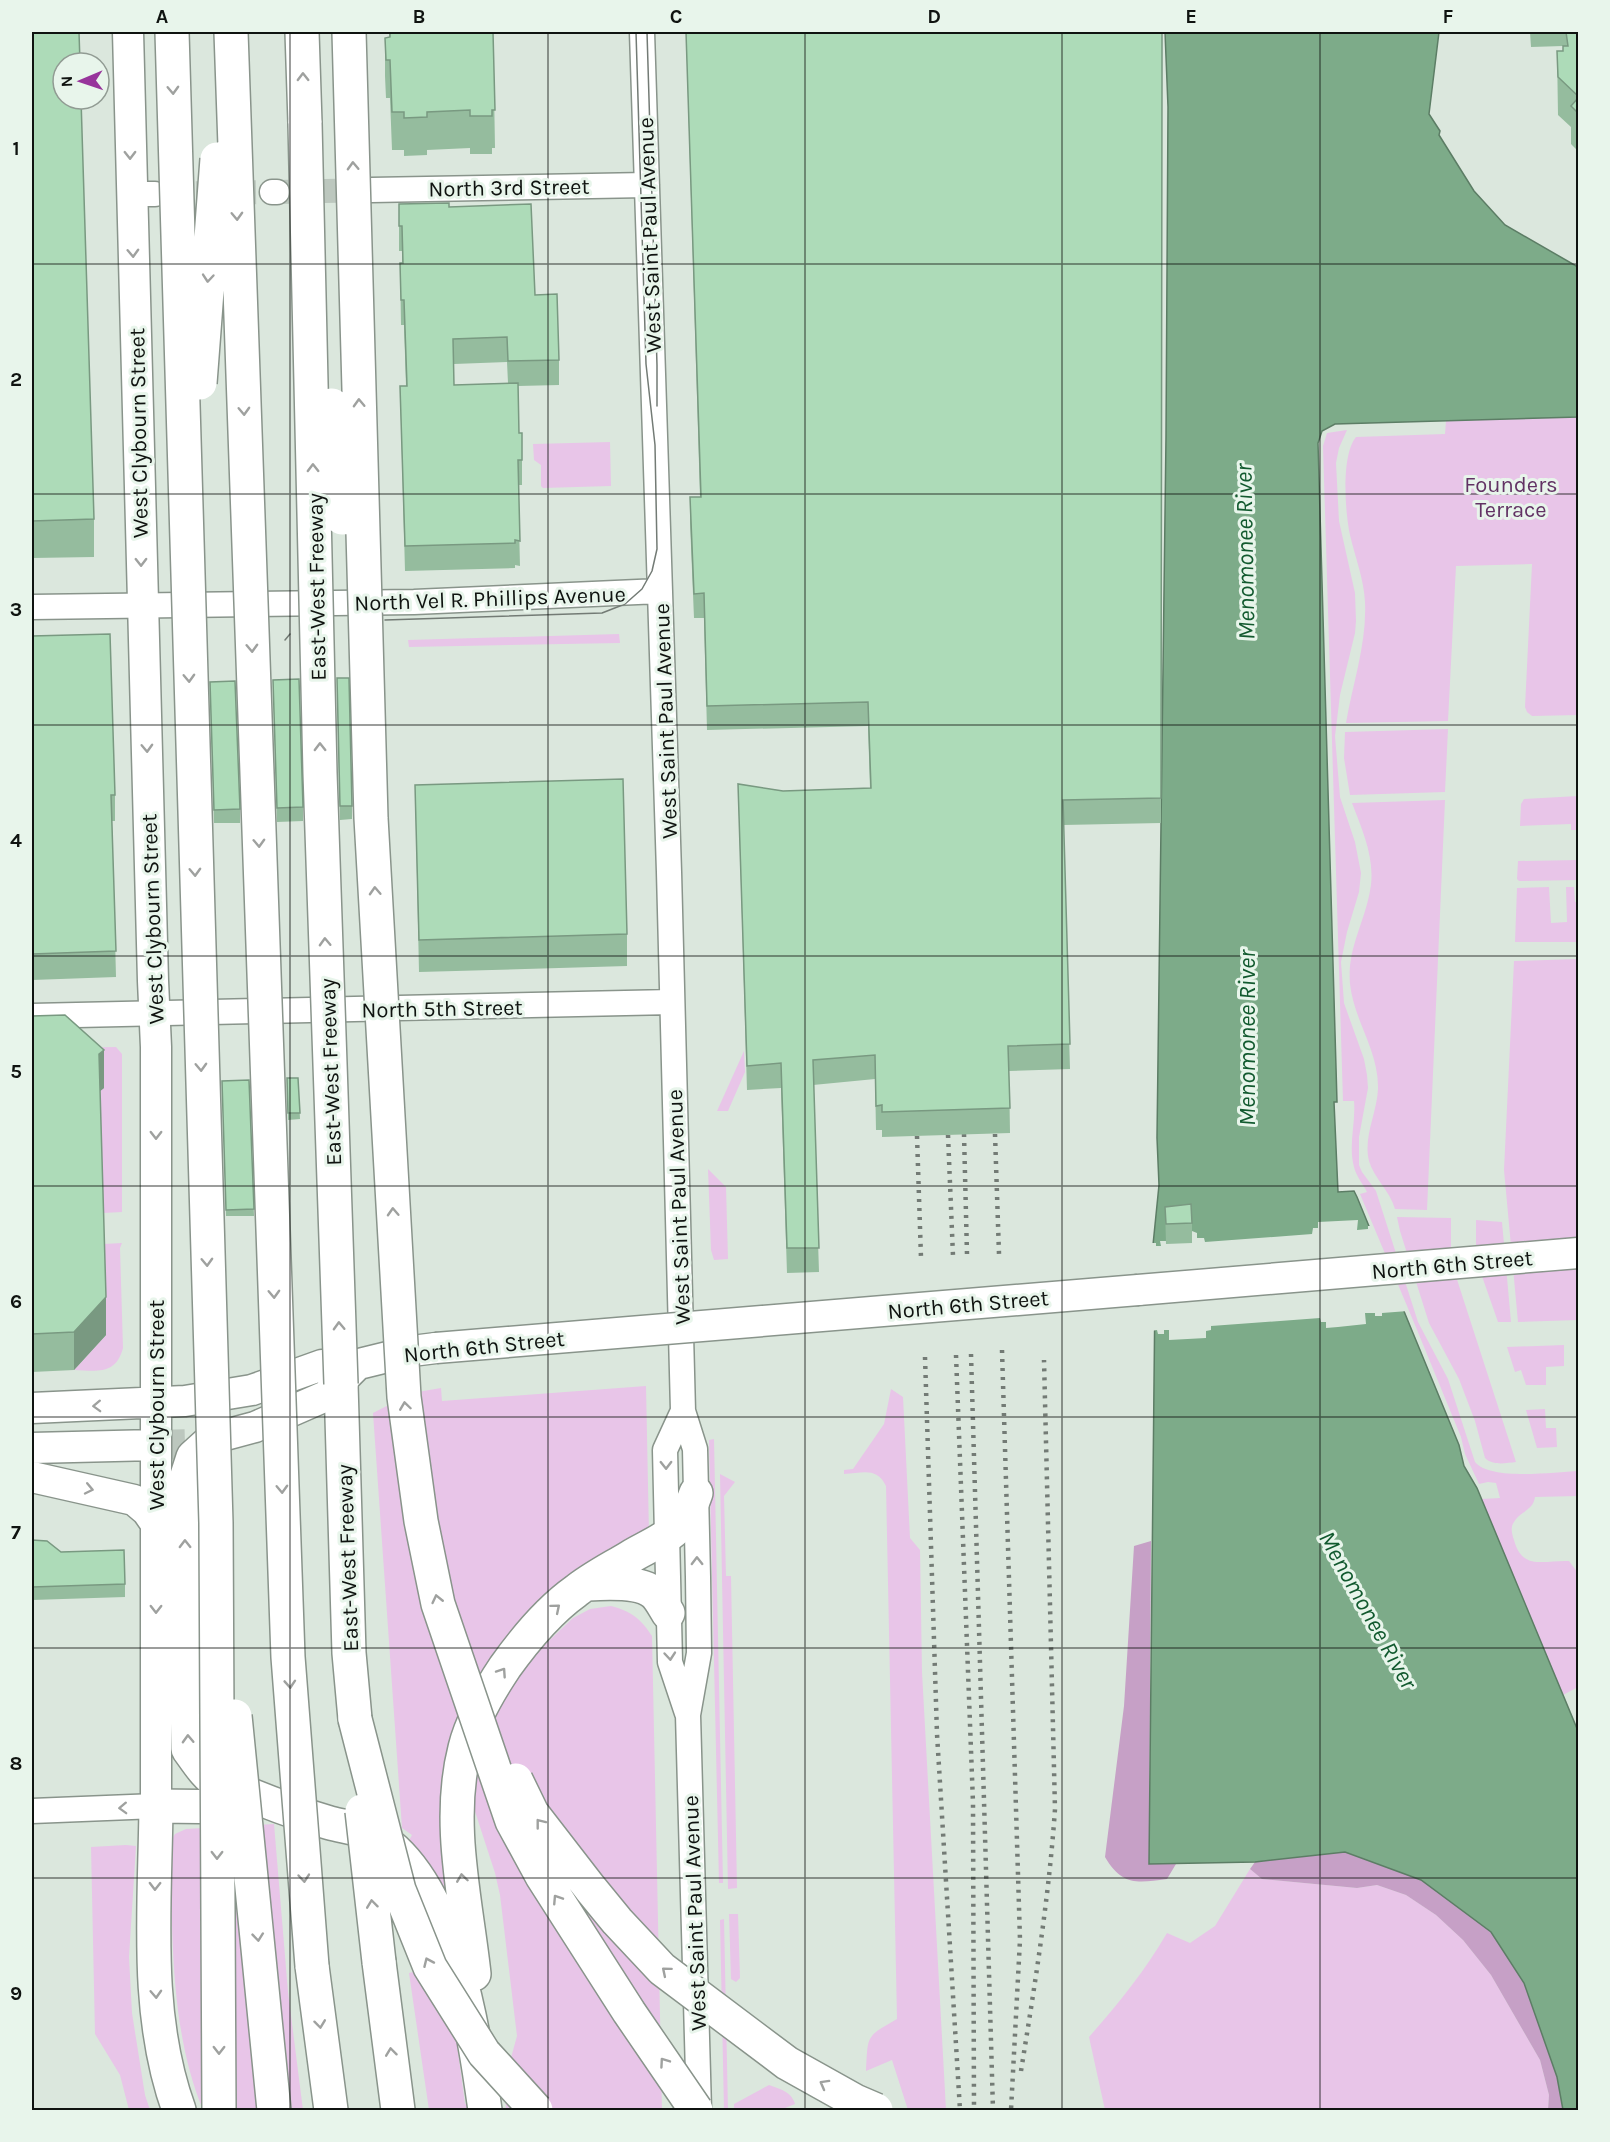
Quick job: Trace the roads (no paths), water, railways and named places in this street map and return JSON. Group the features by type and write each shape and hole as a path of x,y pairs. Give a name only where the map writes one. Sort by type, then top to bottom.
{"highway":[{"path":"172,32 216,1523 219,2110"},
{"path":"186,556 229,32"},
{"path":"229,32 288,1657 312,1966 331,2110"},
{"name":"East-West Freeway","path":"302,32 329,1051 349,1653 365,1847 398,2110"},
{"path":"349,32 371,818 404,1397 421,1521 438,1604 512,1821 542,1876 629,2012 698,2110"},
{"path":"305,123 371,818"},
{"path":"214,1438 193,1457 183,1488 188,1749 201,1768 217,1782 280,1807 376,1836 408,1864 428,1895 444,1927 457,1966 479,2063 486,2110"},
{"path":"479,2063 479,2016 460,1868 457,1803 459,1774 465,1747 486,1697 514,1654 546,1617 576,1591 667,1535 684,1519 696,1493"},
{"path":"216,1523 274,2110"},
{"path":"588,1584 611,1583 646,1589 654,1593 668,1613"},
{"path":"454,1655 532,1813 624,1929 662,1969 787,2064 855,2102 876,2110"},
{"path":"355,1719 399,1890 430,1967 484,2054 536,2110"},
{"path":"179,2110 167,2072 159,2030 156,1996 156,1806 280,1807"}],"main road":[{"name":"West Clybourn Street","path":"128,32 143,194 143,606 156,1047 156,1806"},
{"name":"North 6th Street","path":"32,1408 185,1401 252,1390 322,1365 358,1364 412,1351 436,1348 1578,1253"},
{"path":"214,1438 255,1427 326,1396 358,1364"},
{"path":"32,1449 155,1445"},
{"path":"32,1477 134,1500 147,1511 156,1524"}],"street":[{"name":"West Saint Paul Avenue","path":"642,32 677,1141 683,1411 694,1449 696,1493 699,1653 688,1715 698,2110"},
{"name":"North 3rd Street","path":"371,190 647,185"},
{"name":"North Vel R. Phillips Avenue","path":"32,607 414,602 660,591"},
{"name":"North 5th Street","path":"32,1016 672,1002"},
{"name":"West Saint Paul Avenue","path":"683,1411 665,1450 670,1662 688,1715"},
{"path":"32,1811 156,1806"}],"water":[{"name":"Menomonee River","path":"1165,32 1439,32 1429,114 1440,131 1439,135 1474,191 1505,225 1578,267 1578,417 1335,424 1322,431 1318,443 1338,1192 1354,1191 1357,1197 1459,1445 1464,1466 1477,1488 1578,1731 1578,2110 1563,2110 1557,2077 1524,1983 1491,1932 1421,1880 1345,1852 1255,1862 1149,1864 1155,1289 1153,1245 1159,1185 1157,1138 1166,437 1168,107"}],"tunnel":[{"path":"277,192 369,190"},
{"path":"160,194 272,192"},
{"path":"155,1445 190,1444 214,1438"}],"tram line":[{"path":"385,620 602,613 625,604 642,589 652,571 657,549 655,445 646,364 636,32"},
{"path":"647,32 657,406"},
{"path":"285,640 290,634"}],"railway":[{"path":"964,1134 967,1254"},
{"path":"995,1134 999,1254"},
{"path":"948,1135 953,1256"},
{"path":"917,1136 921,1258"},
{"path":"1002,1350 1020,1940 1011,2110"},
{"path":"971,1354 993,2110"},
{"path":"956,1355 973,1803 974,2110"},
{"path":"925,1357 937,1734 960,2110"},
{"path":"1021,2071 1045,1908 1055,1809 1044,1360"}],"park label":[{"name":"Founders Terrace","path":"1511,496"}]}
